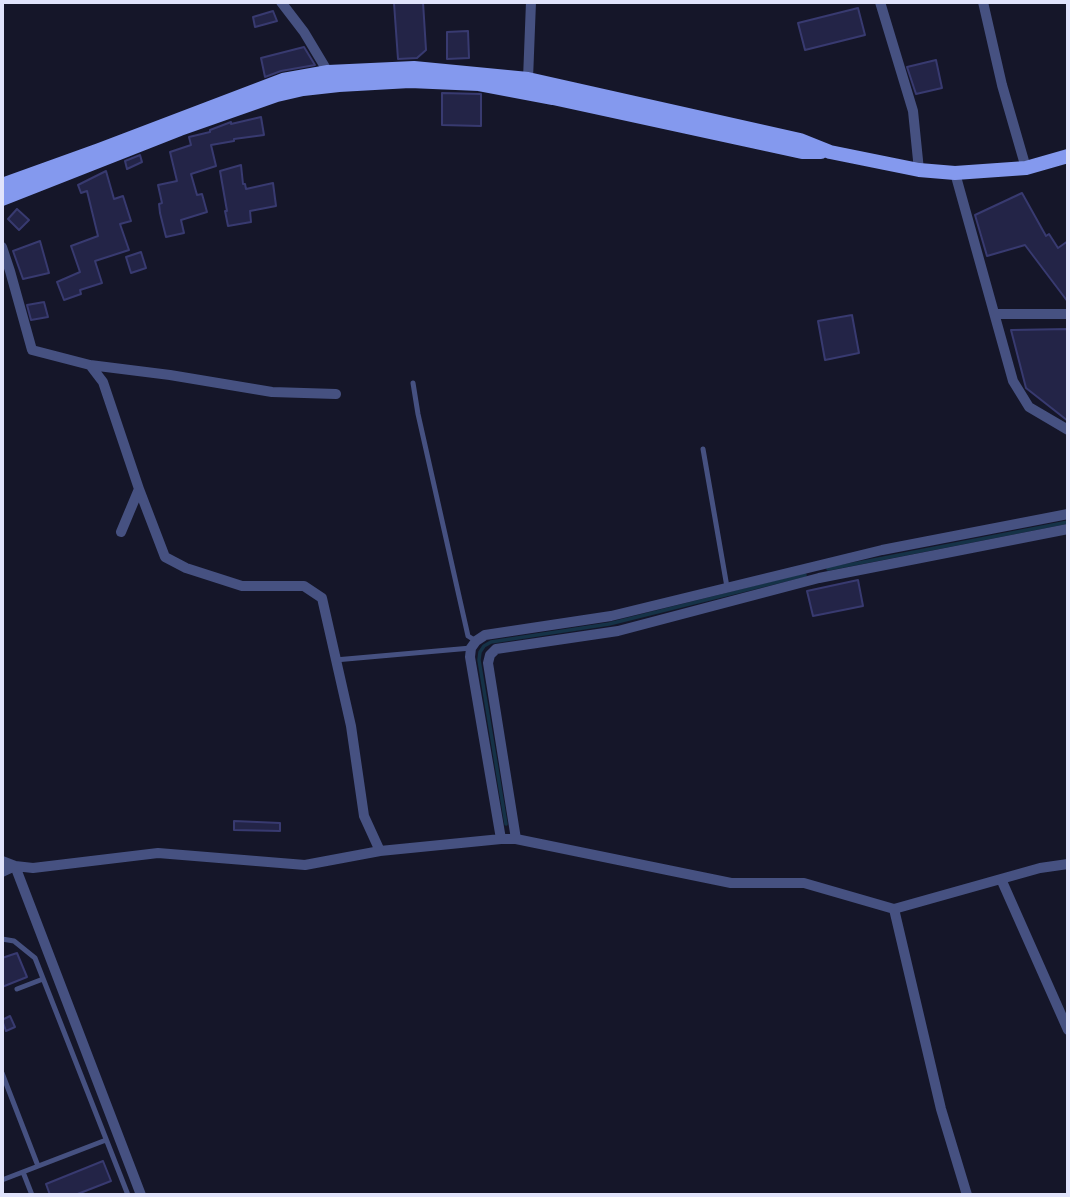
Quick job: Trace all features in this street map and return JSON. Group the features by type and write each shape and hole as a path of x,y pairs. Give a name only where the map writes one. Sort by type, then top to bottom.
{"main road":[{"path":"2,183 99,150 283,80 328,72 414,68 528,79 800,140 830,152 919,170 955,173 1026,168 1068,156"},
{"path":"2,199 180,129 276,95 339,85 410,81 479,84 802,152 830,152"}],"street":[{"path":"281,2 304,32 328,72"},
{"path":"528,79 531,2"},
{"path":"880,2 913,111 919,170"},
{"path":"983,2 1002,85 1026,168"},
{"path":"955,173 1013,381 1029,407 1068,430"},
{"path":"2,247 32,350 90,365 272,392 336,394"},
{"path":"995,314 1068,314"},
{"path":"90,365 103,382 165,557 186,568 242,586 304,586 322,598 351,726 364,816 380,852"},
{"path":"121,532 139,489"},
{"path":"501,839 470,657 473,644 485,635 611,616 882,550 1068,514"},
{"path":"516,839 488,663 490,655 496,649 618,631 819,579 1068,529"},
{"path":"816,565 819,579"},
{"path":"2,861 33,868 158,853 305,865 380,852 516,839 731,883 804,883 894,909 1040,868 1068,864"},
{"path":"2,872 15,866"},
{"path":"15,866 141,1195"},
{"path":"1001,879 1068,1030"},
{"path":"894,909 941,1109 967,1195"}],"lane":[{"path":"335,660 473,644 468,636 413,383"},
{"path":"703,449 727,587"},
{"path":"2,939 14,941 36,958 128,1195"},
{"path":"17,989 43,979"},
{"path":"2,1073 38,1166"},
{"path":"2,1180 106,1140"},
{"path":"23,1172 32,1195"}],"building":[{"path":"423,2 426,50 417,58 398,59 394,3"},
{"path":"858,8 865,35 805,50 798,23"},
{"path":"273,11 277,21 255,27 253,17"},
{"path":"468,31 469,58 447,59 447,32"},
{"path":"304,47 315,65 281,71 265,77 261,58"},
{"path":"936,60 942,88 916,94 907,67"},
{"path":"442,93 481,94 481,126 442,125"},
{"path":"261,117 264,135 211,145 216,166 191,174 197,195 202,194 207,212 181,220 184,233 166,237 160,213 159,204 162,203 158,185 177,181 170,152 191,145 189,137 210,132 231,122"},
{"path":"140,155 142,162 127,169 125,161"},
{"path":"241,165 246,189 273,183 276,206 250,211 251,222 228,226 220,171"},
{"path":"106,171 114,199 123,196 131,221 120,224 129,250 95,261 102,283 80,290 81,294 64,300 57,282 80,272 71,246 98,236 87,191 81,193 78,185"},
{"path":"1022,193 1046,236 1049,234 1058,248 1068,241 1068,302 1025,245 987,256 975,215"},
{"path":"17,209 29,220 19,230 8,219"},
{"path":"40,241 49,273 23,279 13,251"},
{"path":"141,252 146,268 131,273 126,257"},
{"path":"44,302 48,317 31,320 27,305"},
{"path":"852,315 859,353 825,360 818,321"},
{"path":"1068,329 1068,421 1026,388 1011,330"},
{"path":"858,580 863,606 813,616 807,591"},
{"path":"234,821 280,823 280,831 234,830"},
{"path":"17,953 27,977 2,987 2,958"},
{"path":"10,1016 15,1027 6,1031 2,1020"},
{"path":"103,1161 111,1181 75,1195 50,1195 46,1184"}],"waterway":[{"path":"828,569 1068,522"},
{"path":"506,824 479,660 484,646 491,642 609,624 805,575"}]}
